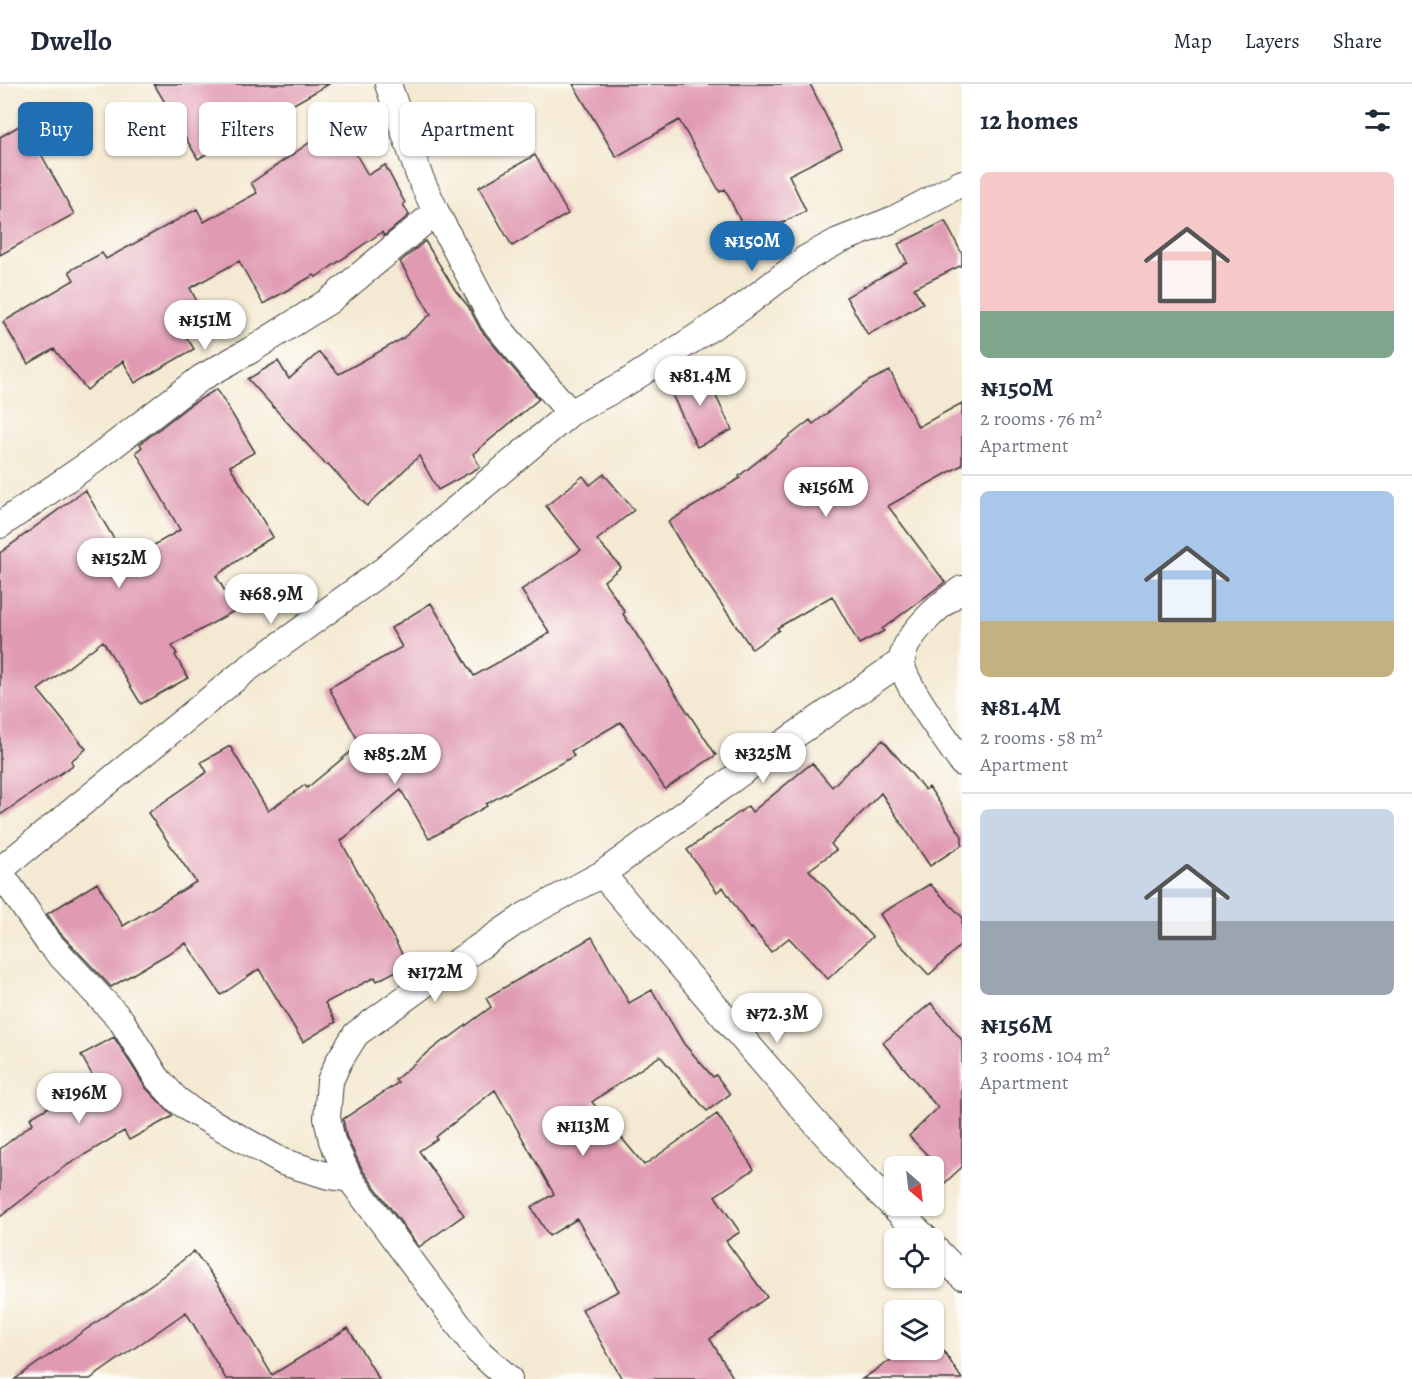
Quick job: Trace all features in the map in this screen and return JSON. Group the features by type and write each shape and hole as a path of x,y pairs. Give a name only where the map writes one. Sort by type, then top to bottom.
{"street":[{"path":"388,84 419,176 493,321 570,413"},
{"path":"350,1179 329,1176 283,1162 192,1111 175,1098 157,1078 121,1020 48,942 0,871 246,670 386,569 570,413 626,383 741,308 805,260 838,241 894,219 962,183"},
{"path":"0,525 93,461 201,378 251,351 329,301 436,212"},
{"path":"962,589 938,607 914,633 902,662 903,671 914,691 962,763"},
{"path":"509,1379 478,1351 350,1179 332,1141 327,1118 330,1081 339,1061 356,1034 429,981 526,915 602,874 749,767 902,662"},
{"path":"602,874 810,1117 862,1175 915,1228"},
{"path":"944,1257 962,1276"}],"building":[{"path":"154,84 329,84 296,103 199,102 199,156 203,156 198,159 187,140 187,102 165,102"},
{"path":"573,84 810,84 842,148 789,175 806,211 749,239 725,189 720,192 679,120 616,157"},
{"path":"18,126 18,156 42,156 74,214 0,255 0,137"},
{"path":"308,144 308,156 357,156 368,175 385,165 409,215 384,236 382,232 316,277 314,275 263,304 239,261 190,288 201,309 179,325 194,349 135,383 123,361 87,390 54,349 28,364 3,322 74,280 69,271 102,253 106,259 197,209 204,222 257,193 251,183 290,156 296,156 296,152"},
{"path":"535,155 568,214 512,246 479,187"},
{"path":"945,221 962,254 962,265 914,288 923,303 868,335 846,297 907,262 898,244"},
{"path":"425,241 481,330 539,399 473,454 480,467 438,490 419,456 367,506 328,464 326,465 248,379 278,361 289,379 319,352 339,374 402,339 431,314 400,262"},
{"path":"702,367 732,430 697,447 667,384"},
{"path":"890,371 918,427 962,403 962,465 888,506 945,582 882,629 884,631 859,644 832,596 777,628 779,630 752,649 668,522 740,478 739,476 810,420 813,424 869,381"},
{"path":"217,389 255,452 230,466 273,537 252,549 216,576 236,610 172,646 188,678 141,704 103,641 38,690 86,749 71,761 73,765 0,815 0,553 85,490 127,561 180,530 136,452 142,447 140,444 190,405"},
{"path":"604,474 634,510 597,540 621,567 604,581 625,612 623,614 716,755 665,789 621,722 571,751 574,756 486,804 487,806 429,839 401,790 341,841 408,965 377,981 375,977 325,1003 336,1022 303,1042 259,969 221,995 186,943 111,987 60,933 47,914 97,883 123,926 196,882 148,813 207,772 201,762 230,746 268,811 305,785 307,788 360,744 329,688 402,647 391,628 431,603 474,676 550,633 521,590 581,550 546,506 583,476 590,485"},
{"path":"883,740 925,790 929,787 962,836 962,845 930,866 881,793 831,844 836,850 809,870 872,937 828,979 789,938 771,952 752,928 750,929 723,887 717,892 687,850 748,806 752,812 812,763 832,787"},
{"path":"930,884 962,917 962,944 929,975 896,940 880,914"},
{"path":"592,937 629,1003 652,990 684,1044 713,1077 716,1075 730,1094 707,1111 660,1056 592,1102 644,1165 717,1114 754,1169 715,1196 740,1232 726,1241 767,1297 710,1339 734,1379 622,1379 582,1309 619,1291 577,1219 549,1236 531,1207 554,1194 495,1090 436,1137 437,1139 419,1151 464,1215 419,1247 363,1171 346,1136 343,1119 398,1083 395,1080 417,1061 491,1007 486,998"},
{"path":"931,1003 962,1040 962,1167 944,1184 944,1156 928,1156 909,1136 938,1108 883,1043"},
{"path":"114,1037 146,1088 173,1116 129,1140 124,1131 64,1167 0,1217 0,1149 33,1123 30,1118 95,1080 81,1055"},
{"path":"194,1251 219,1285 272,1375 348,1328 379,1379 226,1379 186,1312 90,1379 15,1379 163,1276"},
{"path":"944,1352 962,1379 862,1379 891,1360 944,1360"}]}
